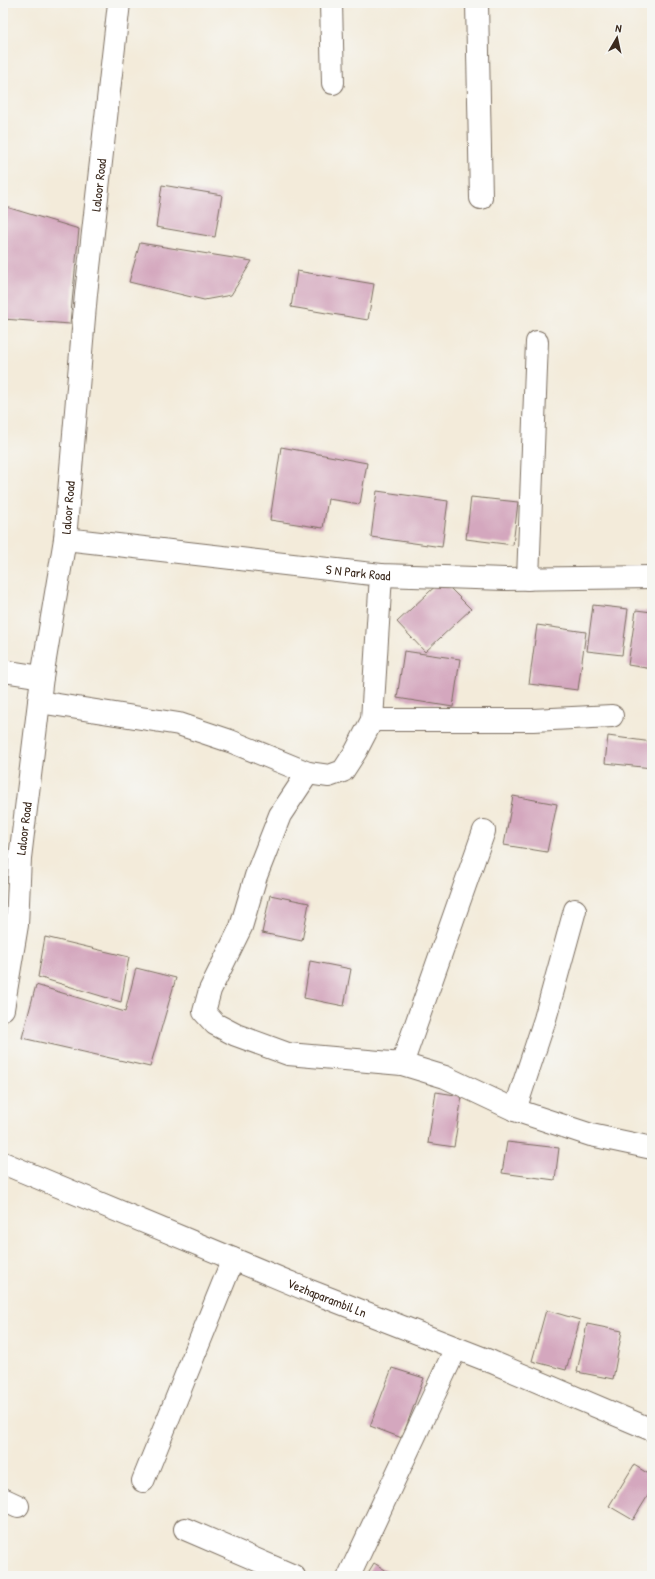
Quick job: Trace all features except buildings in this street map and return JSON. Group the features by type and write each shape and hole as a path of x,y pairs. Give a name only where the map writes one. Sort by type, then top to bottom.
{"street":[{"name":"Laloor Road","path":"3,1009 17,925 12,856 39,702 65,539 86,294 119,3"},
{"path":"331,3 333,83"},
{"path":"478,3 481,198"},
{"path":"528,578 537,342"},
{"name":"S N Park Road","path":"65,539 381,575 528,578 652,577"},
{"path":"39,702 179,724 230,741 308,773 329,776 343,771 356,751 372,720 381,575"},
{"path":"3,671 42,677"},
{"path":"372,720 533,720 612,716"},
{"path":"308,773 280,815 256,876 241,927 210,990 204,1012 215,1024 236,1035 288,1054 402,1064 445,1077 515,1110 591,1135 652,1148"},
{"path":"402,1064 484,831"},
{"path":"515,1110 545,1019 575,910"},
{"name":"Vezhaparambil Ln","path":"3,1163 310,1291 456,1348 652,1430"},
{"path":"143,1481 233,1259"},
{"path":"349,1576 456,1348"},
{"path":"185,1529 294,1576"}]}
